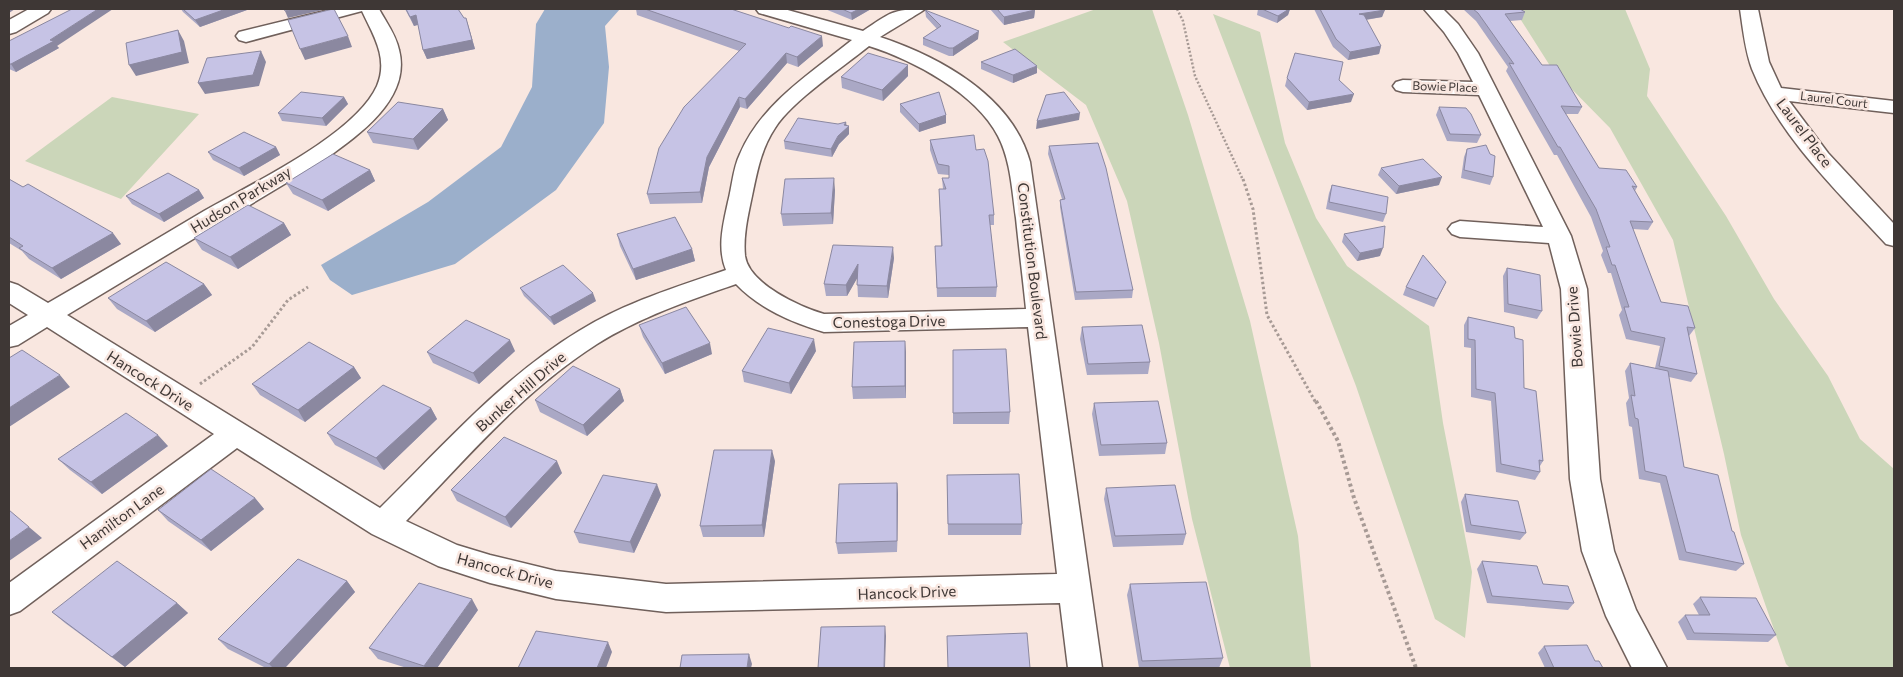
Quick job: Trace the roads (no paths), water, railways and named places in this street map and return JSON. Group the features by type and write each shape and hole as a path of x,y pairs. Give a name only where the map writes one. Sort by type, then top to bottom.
{"street":[{"path":"9,28 42,9"},
{"path":"246,36 354,9"},
{"name":"Hudson Parkway","path":"9,338 342,138 365,116 387,84 391,67 390,50 370,9"},
{"name":"Constitution Boulevard","path":"765,9 911,54 947,73 990,111 1011,139 1018,155 1085,668"},
{"name":"Conestoga Drive","path":"916,9 896,17 865,39 780,108 765,126 750,155 732,238 733,256 740,274 759,293 778,305 824,323 852,324 1040,318"},
{"name":"Bowie Drive","path":"1433,9 1468,53 1559,236 1574,289 1584,470 1598,552 1622,616 1650,668"},
{"name":"Laurel Place","path":"1749,9 1761,67 1774,93 1811,145 1894,238"},
{"name":"Bowie Place","path":"1403,86 1486,89"},
{"name":"Laurel Court","path":"1774,93 1894,107"},
{"path":"1460,229 1559,236"},
{"name":"Bunker Hill Drive","path":"383,525 510,398 550,363 587,338 623,318 740,274"},
{"name":"Hancock Drive","path":"9,291 46,316 383,525 449,556 490,569 556,585 666,598 1074,588"},
{"name":"Hamilton Lane","path":"9,601 235,434"}],"water":[{"path":"545,9 620,9 605,26 609,67 604,123 556,190 455,264 352,295 330,280 321,265 428,202 501,147 532,87 536,24"}]}
